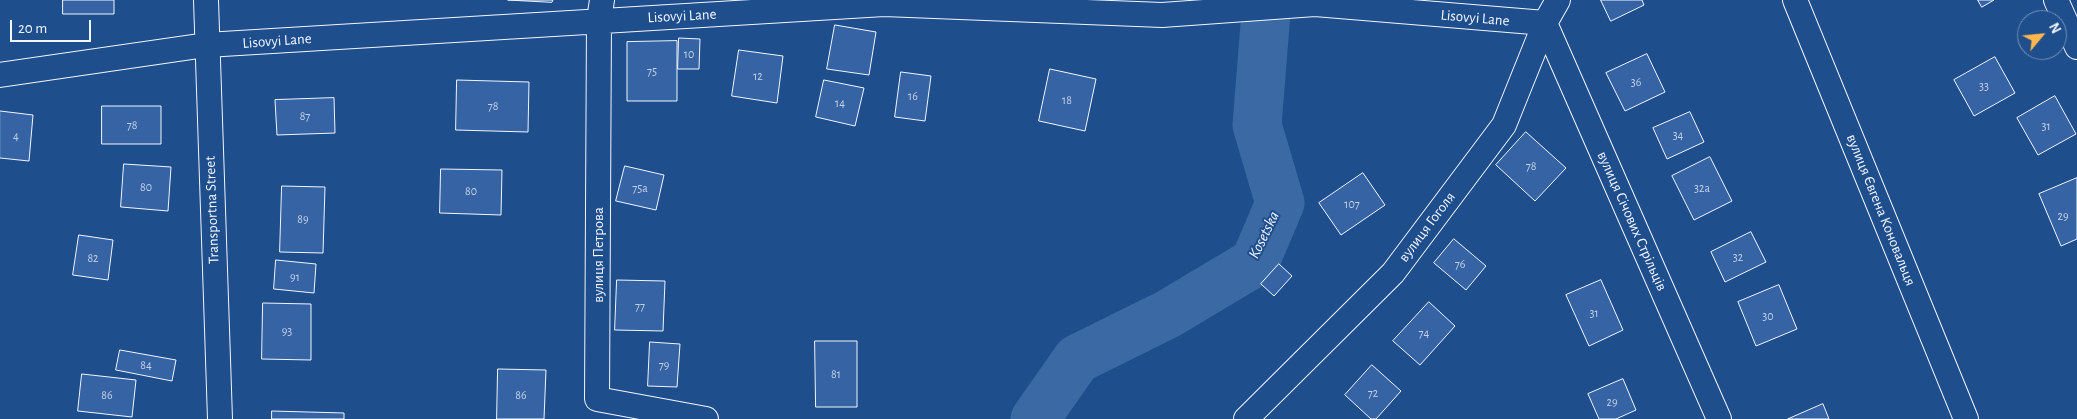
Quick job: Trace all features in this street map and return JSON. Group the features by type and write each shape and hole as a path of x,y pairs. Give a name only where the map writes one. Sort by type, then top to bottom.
{"street":[{"name":"Transportna Street","path":"206,0 206,45 220,419"},
{"name":"вулиця Гоголя","path":"1246,419 1398,266 1504,125 1545,24 1558,0"},
{"name":"вулиця Євгена Коновальця","path":"1795,0 1966,419"},
{"path":"2056,0 2077,46"},
{"name":"Lisovyi Lane","path":"0,75 206,45 600,10 884,4 1161,8 1316,4 1545,24"},
{"name":"вулиця Петрова","path":"600,10 597,399 706,419"},
{"name":"вулиця Січових Стрільців","path":"1545,24 1719,419"}],"building":[{"path":"63,0 114,0 114,14 63,14"},
{"path":"508,0 553,0 552,2"},
{"path":"1601,0 1642,0 1644,5 1611,21"},
{"path":"1978,0 1994,0 1982,7"},
{"path":"835,25 876,32 869,75 827,69"},
{"path":"679,38 700,39 699,69 678,69"},
{"path":"677,41 677,101 627,101 627,42"},
{"path":"739,50 783,56 777,103 732,96"},
{"path":"1647,54 1665,92 1625,111 1606,73"},
{"path":"1995,57 2015,93 1974,116 1954,80"},
{"path":"1050,69 1096,79 1085,131 1039,121"},
{"path":"901,72 931,76 925,121 895,117"},
{"path":"457,80 529,82 528,132 456,130"},
{"path":"824,80 864,88 855,126 816,117"},
{"path":"2055,96 2076,134 2038,155 2017,118"},
{"path":"334,98 335,133 277,135 275,100"},
{"path":"102,106 161,106 161,144 102,144"},
{"path":"0,111 33,115 29,161 0,158"},
{"path":"1690,112 1704,142 1667,159 1653,128"},
{"path":"1526,132 1566,168 1535,201 1496,165"},
{"path":"1710,157 1732,201 1694,220 1672,176"},
{"path":"124,164 171,167 168,211 121,207"},
{"path":"625,166 664,175 656,210 616,201"},
{"path":"441,169 502,170 501,215 440,213"},
{"path":"1363,173 1385,205 1341,235 1319,203"},
{"path":"2077,178 2077,239 2061,246 2039,194"},
{"path":"282,186 325,187 323,253 280,252"},
{"path":"1751,232 1766,262 1725,282 1711,252"},
{"path":"79,235 113,240 108,280 73,275"},
{"path":"1454,239 1486,266 1466,290 1434,263"},
{"path":"276,260 316,264 314,293 274,289"},
{"path":"1279,264 1292,276 1274,296 1261,284"},
{"path":"617,280 665,281 663,331 615,330"},
{"path":"1601,280 1623,330 1589,346 1566,295"},
{"path":"1779,285 1797,329 1756,346 1738,302"},
{"path":"1429,302 1455,326 1420,365 1393,341"},
{"path":"263,303 311,304 311,360 262,359"},
{"path":"815,341 857,341 857,407 816,407"},
{"path":"650,342 680,344 677,387 648,386"},
{"path":"120,350 176,360 172,381 116,370"},
{"path":"1372,365 1401,391 1376,419 1371,419 1345,395"},
{"path":"498,369 546,370 544,419 497,419"},
{"path":"82,374 136,380 132,417 78,411"},
{"path":"1623,379 1636,410 1616,419 1599,419 1588,394"},
{"path":"1823,404 1829,419 1788,419"},
{"path":"272,411 344,413 344,419 272,419"}],"waterway":[{"name":"Kosetska","path":"1035,419 1077,359 1168,314 1255,262 1280,203 1257,125 1267,0"}]}
